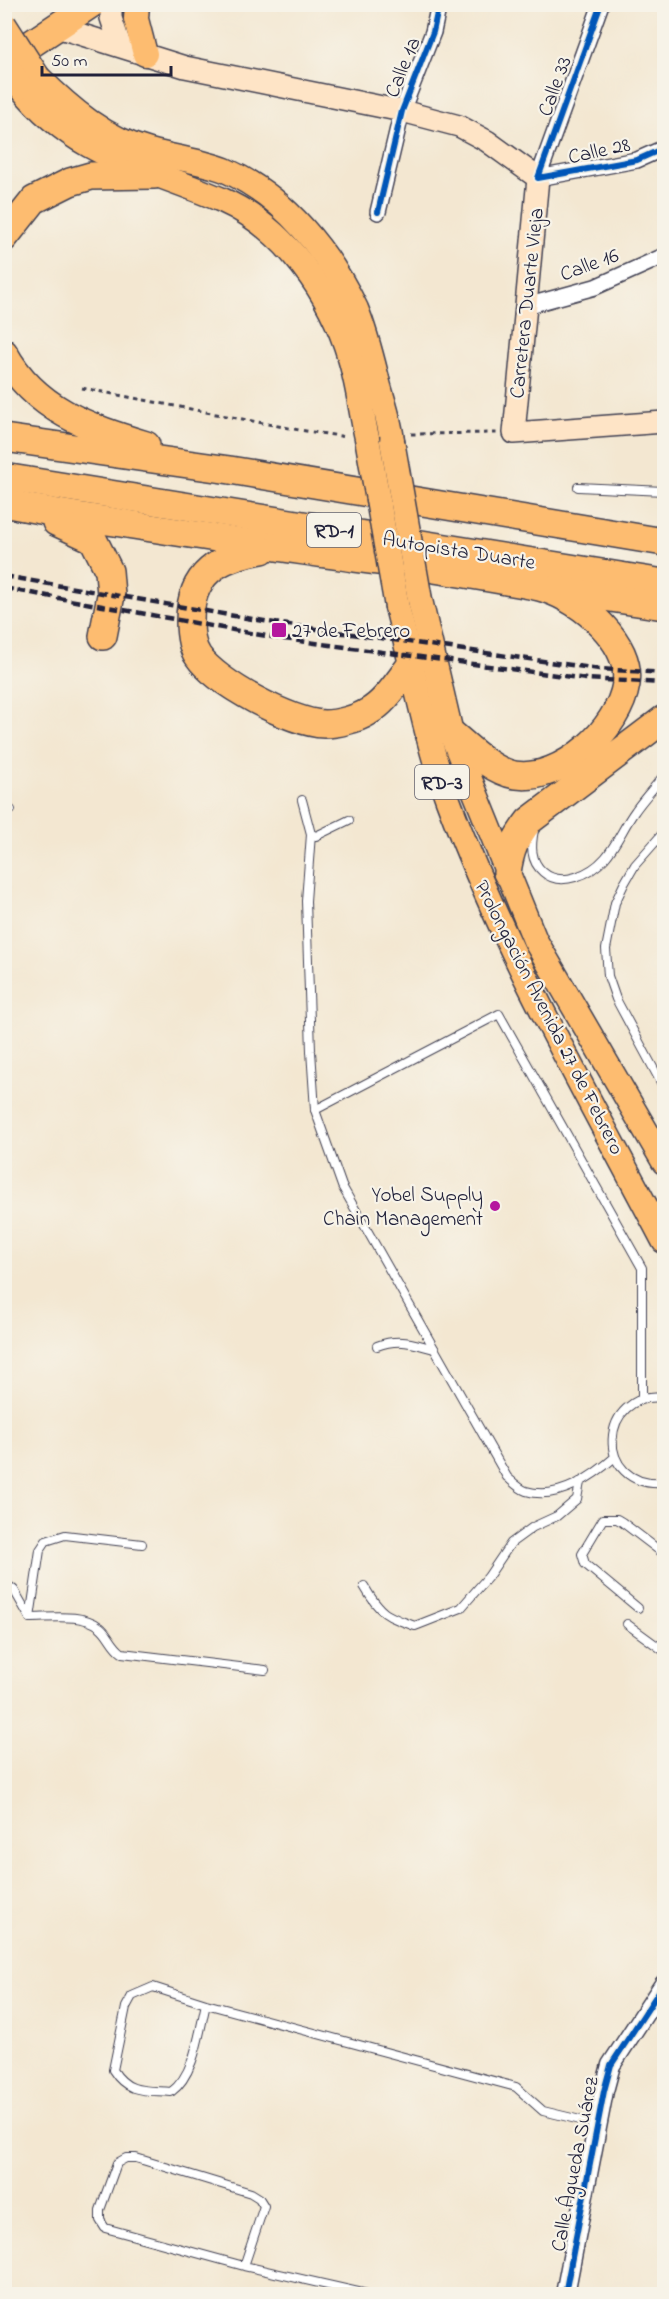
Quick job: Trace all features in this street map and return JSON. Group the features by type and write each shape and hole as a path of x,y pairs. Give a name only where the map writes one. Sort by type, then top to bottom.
{"highway":[{"path":"4,62 91,4"},
{"path":"4,238 34,200 61,186 91,176 154,175"},
{"path":"4,353 27,385 73,419 95,429 230,470"},
{"name":"Autopista Duarte","path":"4,438 230,470 664,542"},
{"name":"Autopista Duarte","path":"4,477 664,582"},
{"path":"15,505 279,548 452,571 547,589 664,606"},
{"path":"15,505 93,539 109,571 111,595 103,636"},
{"path":"279,548 238,554 221,561 193,590 190,635 196,654 210,670 236,688 290,716 324,724 348,720 368,713 384,699 411,665"},
{"path":"450,732 500,770 529,776 542,774 576,756 605,730 621,706 627,682 625,660 614,639 600,622 581,607 547,589"},
{"path":"507,873 510,852 529,821 664,719"}],"main road":[{"path":"111,4 111,18 120,45"},
{"path":"137,4 136,19 145,54"},
{"path":"4,24 29,81"},
{"name":"Carretera Duarte Vieja","path":"57,27 185,66 402,111 459,126 488,141 538,178 514,433"},
{"path":"4,62 29,81"},
{"name":"Prolongación Avenida 27 de Febrero","path":"29,81 50,119 97,151 240,209 286,245 314,282 336,321 350,358 361,436 397,607 415,631 450,732 535,940 639,1121 664,1158"},
{"name":"Prolongación Avenida 27 de Febrero","path":"29,81 99,130 146,150 224,170 264,192 303,228 336,271 356,311 371,356 392,437 420,600 411,665 430,748 448,801 482,885 511,948 664,1241"},
{"path":"514,433 664,422"},
{"path":"610,1138 639,1121"}],"street":[{"name":"Calle 1a","path":"378,212 402,111 434,32 439,4"},
{"name":"Calle 33","path":"538,178 601,4"},
{"name":"Calle 28","path":"538,178 637,160 664,148"},
{"name":"Calle 16","path":"526,306 595,287 664,256"},
{"name":"Calle Águeda Suárez","path":"565,2295 611,2065 664,1984"}],"lane":[{"path":"578,487 664,491"},
{"path":"541,811 534,831 531,850 537,867 549,878 567,880 585,873 604,860 634,811 664,775"},
{"path":"302,800 311,834 306,901 315,1110 342,1186 507,1477 524,1490 545,1495 580,1482 599,1471 615,1457"},
{"path":"311,834 316,836 349,820"},
{"path":"664,832 635,865 624,884 615,903 606,949 608,976 616,999 664,1088"},
{"path":"315,1110 499,1014 642,1268 642,1399"},
{"path":"377,1346 399,1341 434,1349"},
{"path":"664,1398 642,1399 630,1406 620,1416 613,1429 612,1443 615,1457 623,1470 635,1480 651,1484 664,1483"},
{"path":"364,1586 374,1603 387,1616 414,1626 461,1608 488,1577 511,1543 533,1527 557,1516 577,1499 580,1482"},
{"path":"638,1608 585,1564 582,1554 603,1519 617,1519 664,1554"},
{"path":"30,1618 40,1550 46,1541 65,1535 142,1544"},
{"path":"4,1582 14,1590 30,1618"},
{"path":"30,1618 92,1622 102,1628 112,1645 122,1653 265,1670"},
{"path":"627,1624 664,1651"},
{"path":"206,2004 188,2073 180,2085 171,2092 128,2088 120,2080 113,2070 126,2007 132,1996 153,1988 516,2087 543,2111 599,2125"},
{"path":"244,2266 264,2206 259,2198 251,2193 136,2158 126,2158 117,2163 100,2210 100,2220 105,2228 244,2266 367,2295"}],"path":[{"path":"82,388 299,430 361,436"},
{"path":"392,437 514,433"}],"railway":[{"path":"4,576 281,624 599,669 664,673"},
{"path":"4,588 277,638 586,679 664,683"}],"cycle path":[{"path":"378,212 402,111 433,32 439,4"},
{"path":"601,4 538,178 637,160 664,148"},
{"path":"565,2294 611,2065 664,1984"}],"place":[{"name":"27 de Febrero","path":"279,630"},
{"name":"Yobel Supply Chain Management","path":"495,1206"}]}
